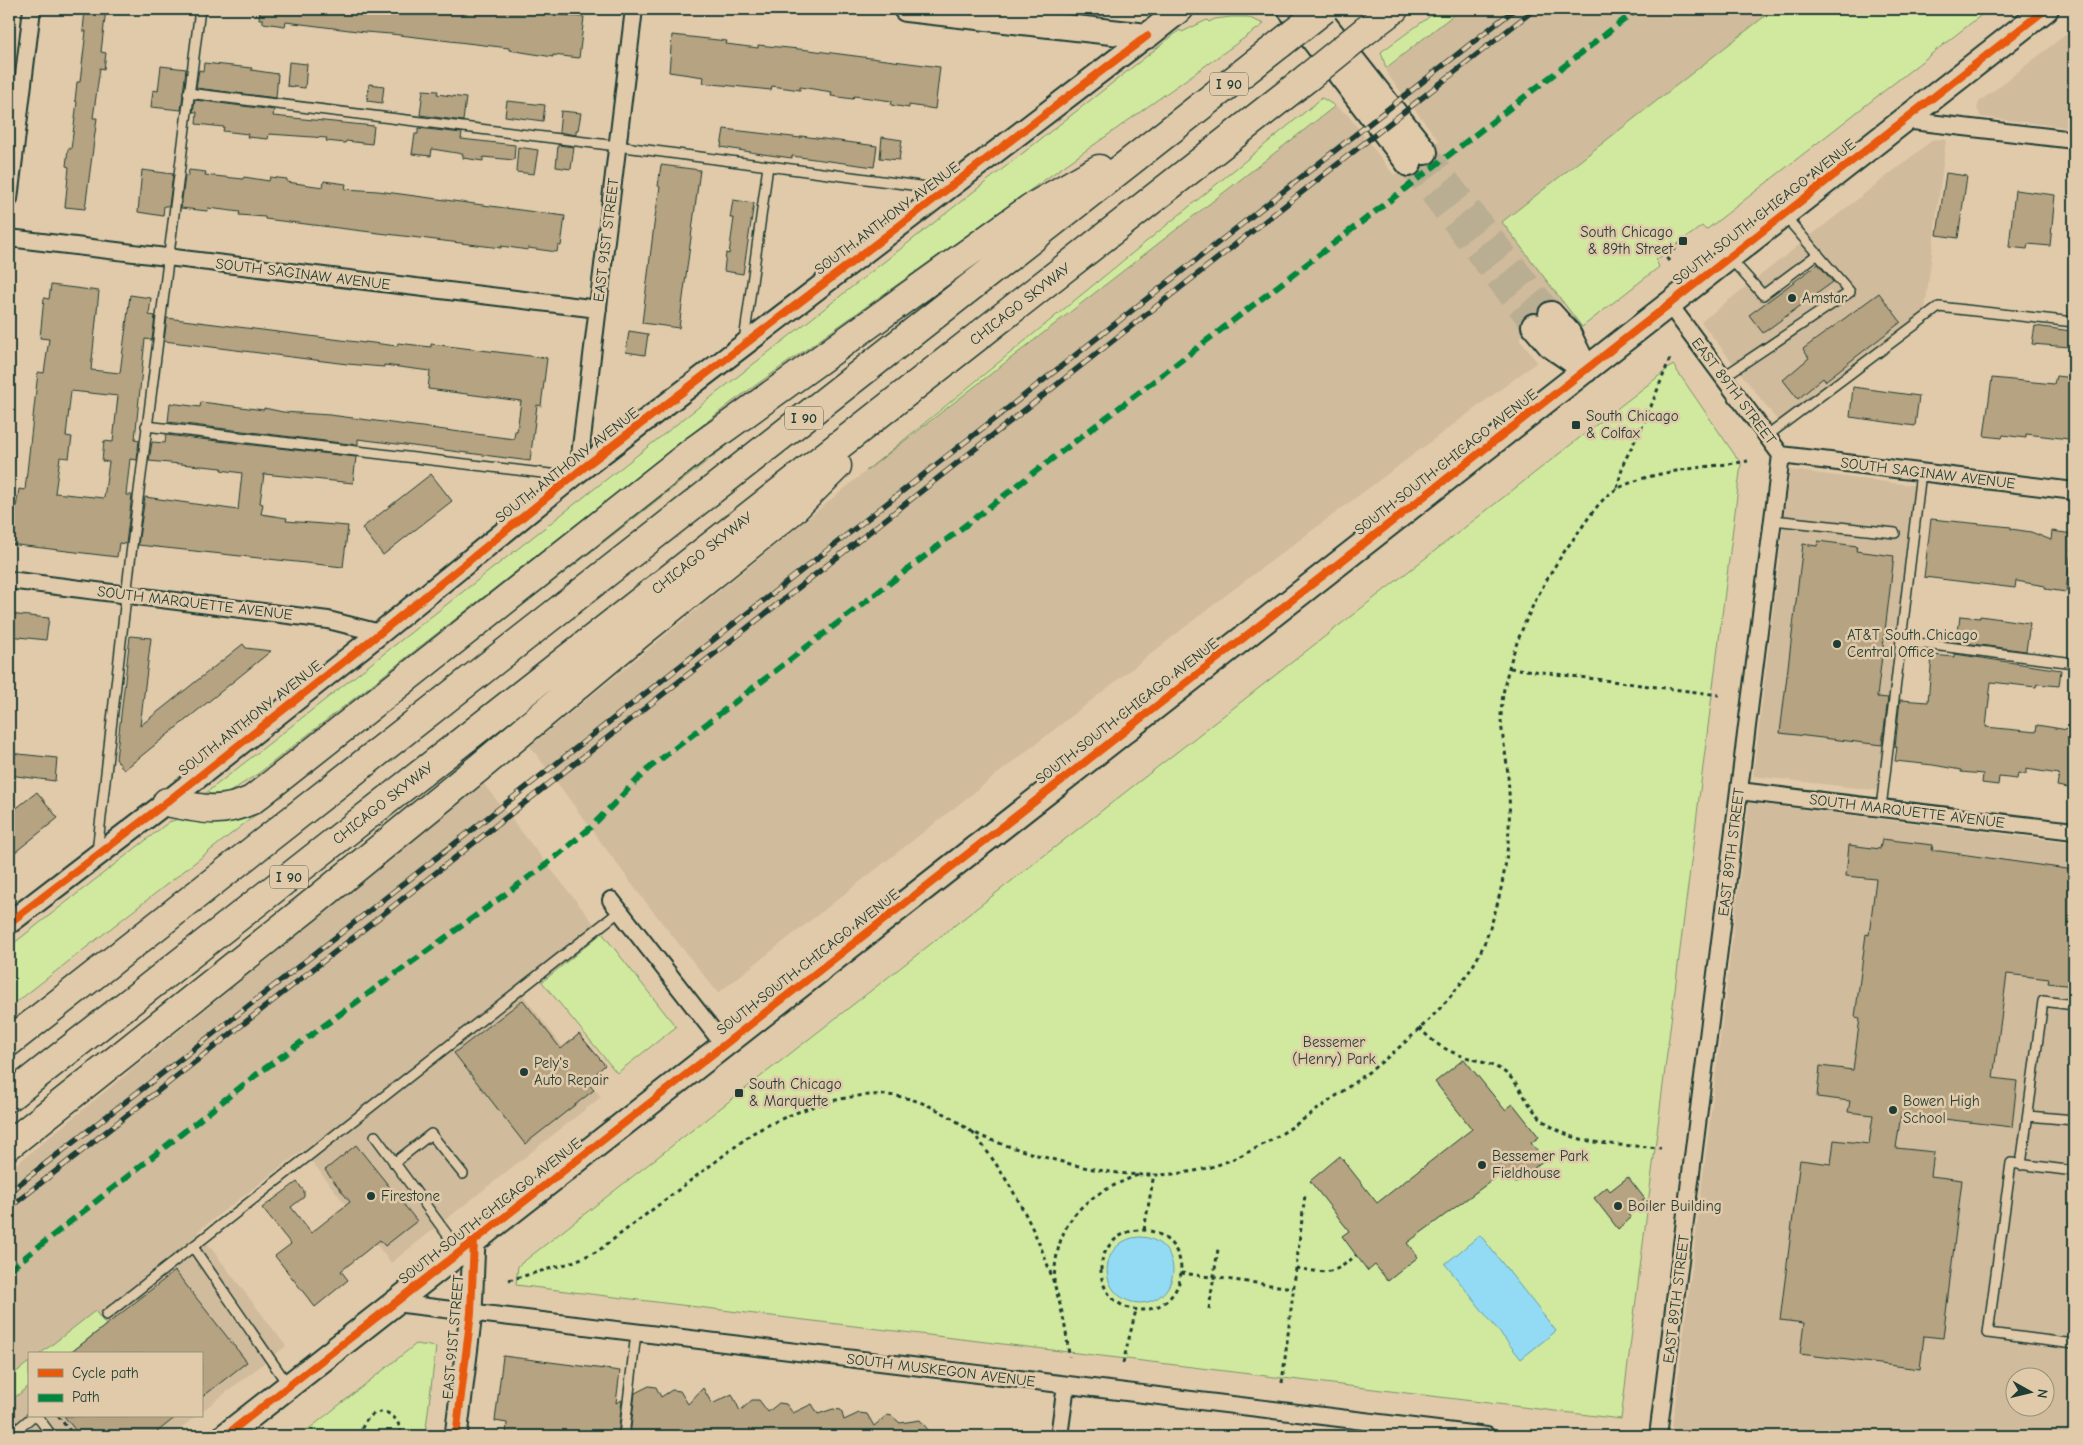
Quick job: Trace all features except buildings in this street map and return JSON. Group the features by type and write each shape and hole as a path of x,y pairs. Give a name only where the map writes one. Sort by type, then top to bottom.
{"highway":[{"name":"I 90","path":"9,1042 1324,9"},
{"name":"CHICAGO SKYWAY","path":"9,1097 922,382 1394,9"},
{"path":"167,802 203,809 222,810 234,808 252,800 696,449 1030,209 1179,124"},
{"path":"9,1145 308,907 639,634 792,511 922,382"}],"main road":[{"path":"906,9 1147,36"},
{"path":"1178,12 1199,9"},
{"path":"1269,9 1300,13 1417,158"},
{"name":"SOUTH SOUTH CHICAGO AVENUE","path":"225,1436 2046,9"},
{"name":"SOUTH ANTHONY AVENUE","path":"1147,36 1178,12"},
{"path":"1542,320 1550,345 1586,370"}],"street":[{"path":"9,199 32,9"},
{"name":"EAST 91ST STREET","path":"575,474 598,309 634,9"},
{"name":"SOUTH ANTHONY AVENUE","path":"9,921 167,802 380,633 575,474 1147,36"},
{"path":"1904,120 2074,140"},
{"name":"SOUTH SAGINAW AVENUE","path":"9,238 598,309"},
{"name":"EAST 89TH STREET","path":"1658,1436 1781,455 1669,304"},
{"name":"SOUTH SAGINAW AVENUE","path":"1781,455 2074,491"},
{"name":"SOUTH MARQUETTE AVENUE","path":"9,580 328,620 380,633"},
{"name":"SOUTH MARQUETTE AVENUE","path":"1739,791 2074,831"},
{"path":"616,905 724,1045"},
{"name":"EAST 91ST STREET","path":"456,1436 471,1312 467,1246"},
{"name":"SOUTH MUSKEGON AVENUE","path":"395,1303 1487,1436"},
{"path":"1060,1436 1066,1385"}],"lane":[{"path":"97,855 146,426 200,9"},
{"path":"188,93 947,189"},
{"path":"744,345 768,166"},
{"path":"1724,377 1850,292 1784,214"},
{"path":"1729,257 1763,295 1818,254"},
{"path":"1767,436 1939,306 2074,322"},
{"path":"146,426 575,474"},
{"path":"1881,808 1921,472"},
{"path":"1773,520 1895,533"},
{"path":"1901,641 2074,662"},
{"path":"106,1315 193,1247 616,905"},
{"path":"2022,1165 2043,1001 2074,1005"},
{"path":"2028,1116 2074,1120"},
{"path":"394,1163 431,1134 463,1174"},
{"path":"375,1136 394,1163 467,1246"},
{"path":"2074,1171 2011,1163 1988,1333 2074,1344"},
{"path":"193,1247 289,1386"},
{"path":"624,1436 636,1333"},
{"path":"10,1436 32,1418"},
{"path":"37,1418 52,1436"}],"path":[{"path":"1669,261 1665,256 1680,245"},
{"path":"1616,489 1624,462 1646,419 1670,358"},
{"path":"509,1280 570,1263 598,1251 753,1133 778,1119 856,1097 885,1095 912,1100 935,1108 971,1132 1004,1145 1073,1165 1107,1171 1173,1174 1201,1169 1233,1159 1270,1140 1359,1079 1419,1028 1468,974 1483,947 1494,918 1508,845 1510,809 1501,718 1504,693 1514,652 1531,611 1560,557 1606,497 1616,489 1680,471 1748,461"},
{"path":"1510,668 1719,695"},
{"path":"1419,1028 1446,1050 1484,1062 1502,1071 1514,1080 1535,1112 1545,1122 1562,1133 1583,1140 1661,1148"},
{"path":"971,1132 987,1151 1025,1213 1054,1286 1067,1328 1069,1357"},
{"path":"1054,1286 1055,1258 1060,1240 1068,1223 1081,1208 1100,1192 1140,1174"},
{"path":"1144,1230 1154,1174"},
{"path":"1282,1383 1305,1195"},
{"path":"1144,1230 1164,1237 1172,1244 1178,1258 1181,1273 1179,1282 1170,1298 1154,1308 1136,1310 1118,1304 1111,1297 1102,1280 1101,1261 1104,1252 1117,1238 1125,1233 1144,1230"},
{"path":"1209,1309 1218,1249"},
{"path":"1296,1268 1318,1272 1333,1271 1339,1269 1356,1254"},
{"path":"1181,1273 1293,1288"},
{"path":"1123,1363 1136,1310"},
{"path":"358,1436 365,1421 372,1415 382,1412 391,1415 400,1425 401,1436"},
{"path":"60,1418 74,1436"}],"shaded area":[{"path":"1461,9 1989,9 1706,230 1702,226 1656,260 1659,267 1582,327 1563,303 1519,338 1537,362 1226,595 718,993 640,895 530,746 866,471 1335,106 1347,114 1394,175 1439,141 1388,75 1386,68"},
{"path":"2074,28 2074,128 1981,117 1977,108 1979,102"},
{"path":"1934,139 1946,140 1924,318 1781,425 1701,322"},
{"path":"1790,470 1919,486 1883,791 1753,776"},
{"path":"483,783 595,925 516,986 601,1097 391,1263 303,1150 198,1231 286,1346 202,1411 202,1352 28,1352 28,1418 194,1418 171,1436 9,1436 9,1170"},
{"name":"Bowen High School","path":"1749,803 2074,843 2074,1436 1671,1436"}],"green space":[{"path":"1440,9 1461,9 1386,68 1381,52"},
{"path":"1774,9 1989,9 1706,230 1702,226 1656,260 1659,267 1582,327 1502,222"},
{"path":"1247,17 1264,24 732,402 259,773 228,793 206,793 1180,30 1182,32 1207,20 1209,22 1215,19"},
{"path":"1322,98 1335,106 866,471"},
{"name":"Bessemer (Henry) Park","path":"1673,365 1741,464 1621,1419 516,1285 518,1266"},
{"path":"763,412 766,415 9,1008 9,947 169,822 181,818 223,821"},
{"path":"602,933 676,1027 617,1073 542,982"},
{"path":"95,1311 106,1325 72,1352 43,1352"},
{"path":"416,1344 436,1347 425,1436 300,1436"},
{"path":"28,1363 28,1387 9,1402 9,1378"}],"water":[{"path":"1480,1235 1556,1331 1521,1359 1445,1264"},
{"path":"1140,1237 1153,1240 1163,1247 1170,1257 1173,1270 1170,1283 1163,1293 1153,1300 1140,1303 1127,1300 1117,1293 1110,1283 1107,1270 1110,1257 1117,1247 1127,1240"}],"tunnel":[{"path":"1425,152 1551,314"},
{"path":"1409,164 1534,326"}],"railway":[{"path":"9,1192 200,1044 1515,9"},
{"path":"9,1208 1535,9"}],"marked path":[{"path":"9,1270 256,1075 547,864 590,828 648,769 1638,9"}],"cycle path":[{"path":"225,1436 2046,9"},
{"path":"9,923 167,802 380,633 578,472 1147,36"},
{"path":"456,1436 471,1313 474,1240"}],"place":[{"name":"South Chicago & 89th Street","path":"1683,241"},
{"name":"Amstar","path":"1792,298"},
{"name":"South Chicago & Colfax","path":"1576,425"},
{"name":"AT&T South Chicago Central Office","path":"1837,644"},
{"name":"Pely's Auto Repair","path":"524,1072"},
{"name":"South Chicago & Marquette","path":"739,1093"},
{"name":"Bowen High School","path":"1893,1110"},
{"name":"Bessemer Park Fieldhouse","path":"1482,1165"},
{"name":"Firestone","path":"371,1196"},
{"name":"Boiler Building","path":"1618,1206"}]}
